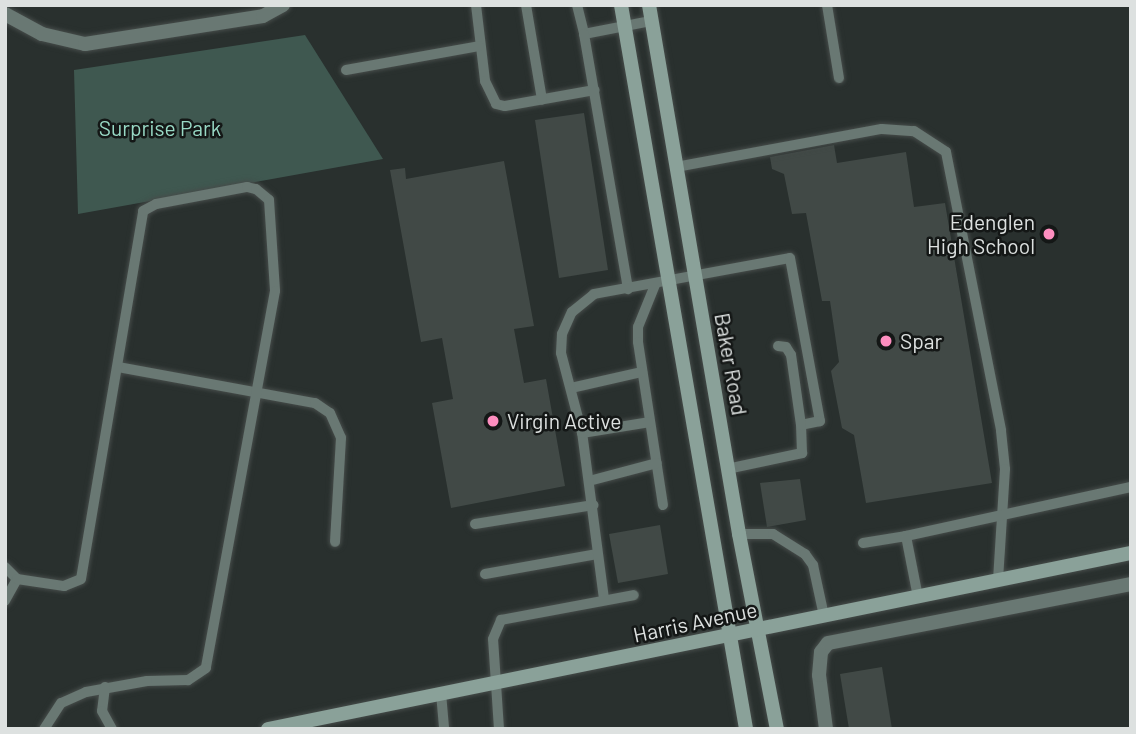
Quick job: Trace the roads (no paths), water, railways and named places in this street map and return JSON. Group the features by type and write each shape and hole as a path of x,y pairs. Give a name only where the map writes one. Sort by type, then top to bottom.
{"main road":[{"path":"621,5 662,284 746,729"},
{"name":"Baker Road","path":"649,5 727,469 777,729"},
{"name":"Harris Avenue","path":"268,729 497,681 729,638 1131,553"}],"street":[{"path":"5,14 43,34 85,44 263,16 282,5"},
{"path":"826,729 819,675 821,652 828,643 1131,584"}],"lane":[{"path":"476,5 486,88 496,104 542,100 595,90"},
{"path":"526,5 542,100"},
{"path":"577,5 595,90 628,289"},
{"path":"827,5 839,79"},
{"path":"584,34 652,22"},
{"path":"346,70 480,46"},
{"path":"676,167 882,129 914,131 946,152 1001,431 1005,469 999,516 998,580"},
{"path":"5,567 17,579 64,586 81,579 143,211 151,206 251,187 269,201 275,291 259,392 206,668 188,680 106,687 61,703 44,729"},
{"path":"604,599 582,433 561,352 569,318 587,296 695,278 790,258 820,421 802,425"},
{"path":"662,284 638,327 642,372 663,505"},
{"path":"727,469 802,453 802,425 791,355 788,348 778,346"},
{"path":"118,367 315,403 337,421 342,468 335,542"},
{"path":"571,387 642,372"},
{"path":"582,433 650,422"},
{"path":"589,481 657,463"},
{"path":"863,543 1131,487"},
{"path":"475,524 593,505"},
{"path":"739,534 774,534 805,554 813,565 824,616"},
{"path":"906,536 918,597"},
{"path":"485,573 597,554"},
{"path":"5,601 17,579"},
{"path":"499,729 494,639 501,620 634,595"},
{"path":"106,687 102,710 112,729"},
{"path":"441,694 444,729"}],"place":[{"name":"Edenglen High School","path":"1049,234"},
{"name":"Spar","path":"886,341"},
{"name":"Virgin Active","path":"493,421"}],"park label":[{"name":"Surprise Park","path":"160,128"}]}
